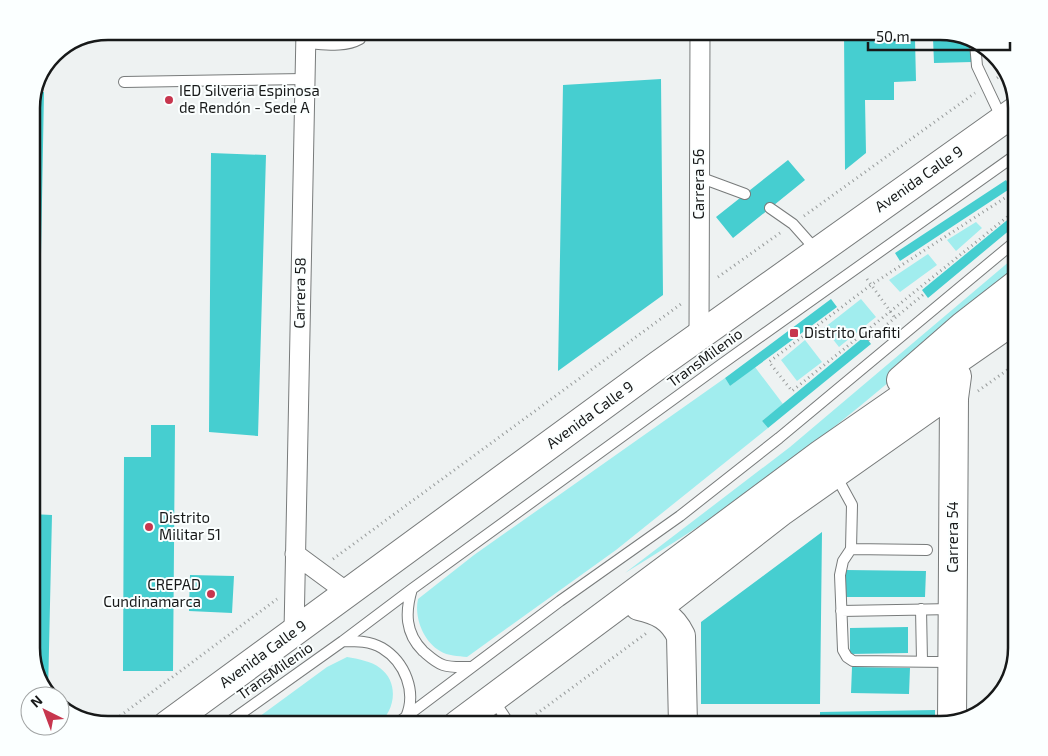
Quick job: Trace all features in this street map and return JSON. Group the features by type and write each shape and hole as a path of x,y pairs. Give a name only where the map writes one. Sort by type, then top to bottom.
{"main road":[{"name":"Avenida Calle 9","path":"179,716 699,336 1008,116"},
{"path":"828,464 883,396 957,332 1008,291"},
{"path":"654,619 828,464 966,354 1008,324"},
{"name":"Carrera 54","path":"952,715 953,609 964,391 960,368 966,354"},
{"path":"469,716 620,604 828,464 964,391"},
{"path":"620,604 654,619 671,621 680,636 683,716"}],"street":[{"name":"Carrera 58","path":"294,632 306,40"},
{"name":"Carrera 56","path":"699,336 700,40"},
{"path":"295,554 348,592"}],"lane":[{"path":"318,40 337,45 352,44 358,40"},
{"path":"976,50 977,66 986,85 1008,112"},
{"path":"124,82 305,79"},
{"name":"TransMilenio","path":"238,716 720,366 1008,160"},
{"path":"699,177 745,194"},
{"path":"770,208 793,224 817,252"},
{"path":"408,716 471,667 680,516 779,438 1008,247"},
{"path":"828,464 852,505 851,549 843,561 840,575 842,650 847,657 853,660 952,662"},
{"path":"851,549 927,550"},
{"path":"412,589 408,604 408,624 410,634 418,646 443,665 471,667"},
{"path":"922,609 922,661"},
{"path":"841,611 953,609"},
{"path":"343,641 358,641 381,648 390,654 406,675 410,690 409,709 406,716"},
{"path":"492,698 504,716"}],"path":[{"path":"723,274 1000,76"},
{"path":"1008,196 871,285 768,361 793,393 1008,216"},
{"path":"867,279 895,318"},
{"path":"868,340 924,294"},
{"path":"331,559 683,302"},
{"path":"964,391 1008,368"},
{"path":"120,716 274,602"},
{"path":"533,716 654,619"}],"shaded area":[{"path":"976,222 982,228 956,251 947,240"},
{"path":"928,254 937,265 900,292 889,280"},
{"path":"1008,263 1008,282 855,410 789,462 739,498 691,532 625,573 790,447"},
{"path":"861,299 876,317 839,347 824,328"},
{"path":"805,340 822,362 797,381 781,360"},
{"path":"755,367 783,404 762,421 768,428 616,550 467,657 443,653 434,647 421,628 417,613 418,599 474,555 725,378 730,386"},
{"path":"347,657 373,664 380,668 386,674 393,689 393,697 388,713 386,716 260,716 327,667"}],"building":[{"path":"844,40 915,40 916,81 894,82 894,100 865,100 866,153 845,170"},
{"path":"933,40 949,41 972,48 972,62 934,63"},
{"path":"661,79 663,295 558,371 563,85"},
{"path":"42,92 44,92 40,276 40,103"},
{"path":"211,153 266,155 258,436 209,432"},
{"path":"788,160 805,180 733,238 716,217"},
{"path":"1006,180 1008,190 900,261 895,253"},
{"name":"Distrito Grafiti","path":"1008,219 1008,231 928,298 922,290"},
{"name":"Distrito Grafiti","path":"831,299 837,307 730,386 725,378"},
{"name":"Distrito Grafiti","path":"865,336 871,344 768,428 762,421"},
{"name":"Distrito Militar 51","path":"151,425 175,425 173,671 123,671 124,457 151,457"},
{"path":"40,514 52,515 48,681 42,666 40,653"},
{"path":"822,532 820,704 701,704 701,622"},
{"path":"846,570 926,571 925,597 845,597"},
{"name":"CREPAD Cundinamarca","path":"190,575 234,576 232,613 189,611"},
{"path":"908,627 908,653 850,654 850,628"},
{"path":"852,667 910,668 909,694 851,693"},
{"path":"935,710 935,716 820,716 820,712"}],"place":[{"name":"IED Silveria Espinosa de Rendón - Sede A","path":"169,100"},
{"name":"Distrito Grafiti","path":"794,333"},
{"name":"Distrito Militar 51","path":"149,527"},
{"name":"CREPAD Cundinamarca","path":"211,594"}]}
